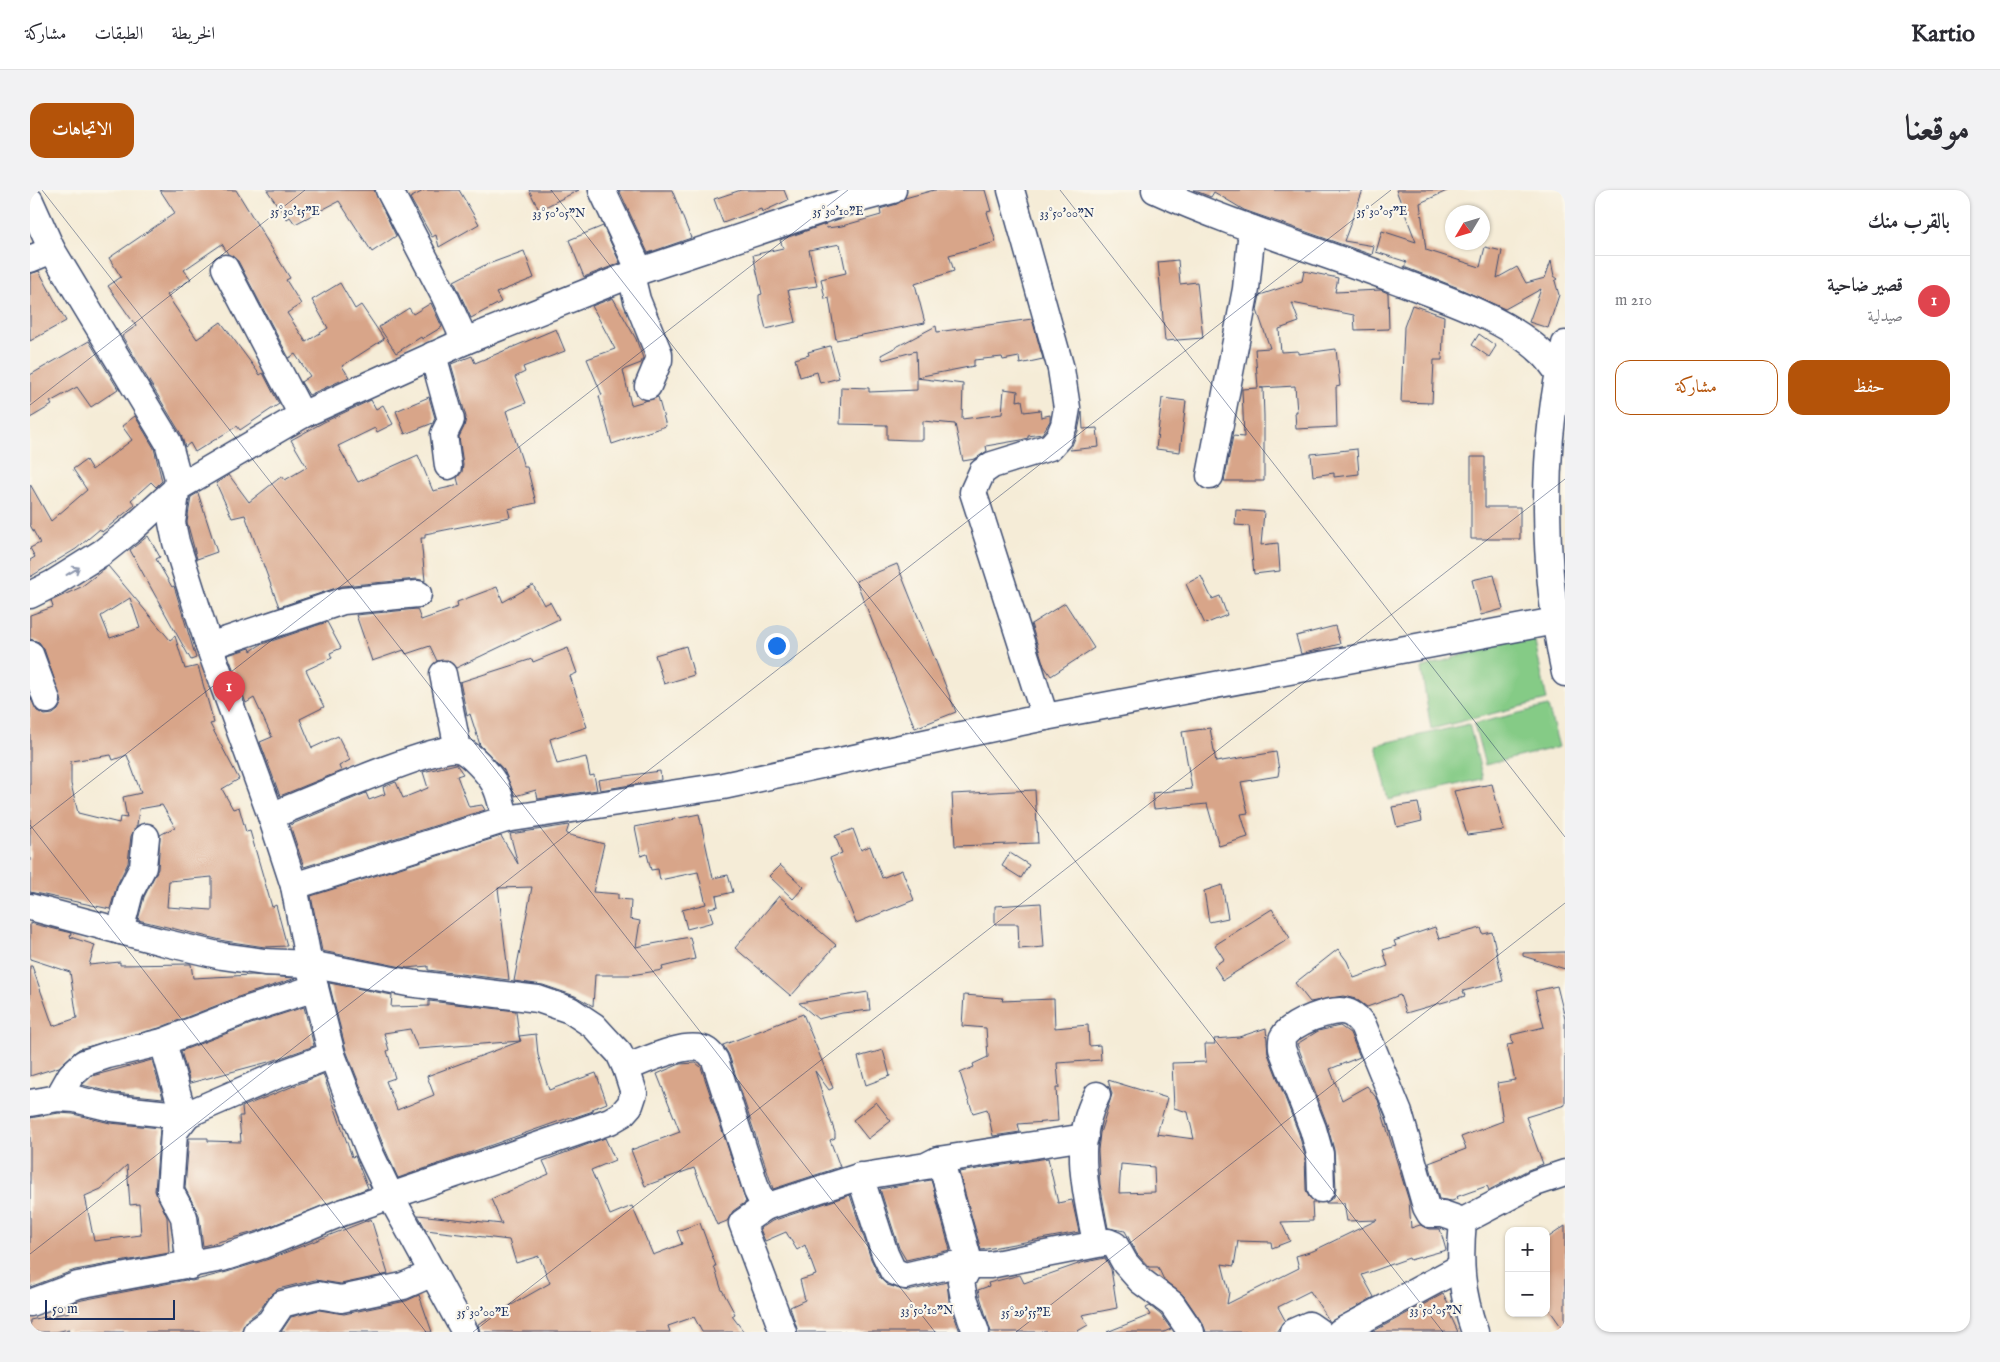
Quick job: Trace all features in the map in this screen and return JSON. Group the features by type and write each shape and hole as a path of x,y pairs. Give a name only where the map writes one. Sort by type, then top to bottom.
{"street":[{"path":"389,190 446,297 465,342"},
{"path":"602,190 636,273 637,300 659,354 657,366 648,386"},
{"path":"30,594 52,584 103,552 132,529 177,488 302,415 433,355 636,273 840,204 893,190"},
{"path":"1011,190 1061,369 1067,408 1064,425 1059,437 1050,447 992,465 982,472 973,492 1045,717"},
{"path":"1155,190 1203,212 1306,246 1483,315 1524,338 1542,352 1558,372"},
{"path":"30,201 41,255 162,428 177,469 177,488 172,523 176,542 209,646 271,816 294,886 312,976 332,1055 370,1153 391,1197 466,1332"},
{"path":"1210,476 1246,289 1252,229"},
{"path":"224,268 302,415"},
{"path":"1565,344 1558,372 1548,465 1549,541 1555,621 1565,673"},
{"path":"433,355 451,420 444,434 448,466"},
{"path":"209,646 344,601 418,594"},
{"path":"294,886 506,819 723,786 1045,717 1555,621"},
{"path":"30,654 48,700"},
{"path":"443,674 458,749"},
{"path":"271,816 402,765 445,750 458,749 476,762 494,783 506,819"},
{"path":"120,932 130,892 143,867 146,837"},
{"path":"30,907 120,932 222,956 264,962 312,976 408,983 538,999 570,1010 594,1026 619,1053 634,1094 626,1110 610,1121 341,1213 263,1244 190,1266 78,1285 30,1303"},
{"path":"58,1098 71,1075 84,1063 108,1054 163,1042 246,1010 312,976"},
{"path":"1321,1189 1320,1154 1313,1129 1282,1049 1282,1038 1288,1031 1330,1011 1347,1011 1356,1016 1362,1025 1399,1112 1426,1207 1430,1214 1443,1214 1463,1221 1535,1183 1565,1174"},
{"path":"163,1042 180,1103 188,1114"},
{"path":"626,1068 658,1055 689,1047 706,1051 715,1060 757,1191 766,1207"},
{"path":"30,1103 58,1098 149,1112 188,1114 273,1077 332,1055"},
{"path":"1096,1242 1082,1176 1089,1111 1097,1096"},
{"path":"188,1114 174,1132 170,1191 184,1217 190,1266"},
{"path":"783,1332 742,1223 766,1207 860,1176 926,1166 938,1160 1085,1137"},
{"path":"938,1160 943,1169 970,1265 961,1282 964,1298 976,1332"},
{"path":"860,1176 885,1254 893,1271 905,1276 952,1265 990,1265 1096,1242 1108,1242 1115,1245 1132,1271 1172,1304 1191,1332"},
{"path":"1463,1221 1461,1267 1466,1306 1475,1332"},
{"path":"1340,1332 1461,1267"},
{"path":"256,1332 270,1322 282,1304 318,1296 341,1299 403,1286 433,1274"},
{"path":"1293,1332 1308,1325 1319,1332"}],"green space":[{"path":"1533,633 1547,700 1431,729 1421,668"},
{"path":"1548,706 1559,747 1485,765 1474,724"},
{"path":"1469,724 1483,779 1389,800 1376,745"}],"building":[{"path":"160,190 236,190 290,278 286,280 301,304 287,313 306,342 328,328 312,300 340,283 355,309 361,305 384,339 342,366 349,377 309,395 301,382 310,376 295,354 289,358 238,261 228,254 222,244 184,270 191,279 167,295 197,339 221,322 260,375 263,373 279,404 240,430 237,426 195,452 190,443 185,447 181,434 122,336 136,326 108,286 121,277 109,258 175,213"},
{"path":"267,190 374,190 396,236 372,252 339,201 295,224 290,217 287,219"},
{"path":"425,190 459,190 479,224 439,247 436,235 432,237 410,198"},
{"path":"529,190 579,190 539,210"},
{"path":"619,190 672,190 691,238 648,253"},
{"path":"741,190 784,190 788,200 762,212 761,209 723,223 714,199"},
{"path":"934,190 985,190 991,211 987,212 996,242 949,255 954,271 915,284 925,323 836,340 829,298 825,299 821,279 846,273 840,244 809,250 817,286 788,290 796,322 766,329 759,301 759,295 762,294 753,255 783,248 780,240 826,224 827,228 842,226 881,215 880,209 897,204 905,198"},
{"path":"1193,190 1363,190 1344,241 1374,246 1372,255 1244,210 1214,192 1211,197"},
{"path":"1396,190 1449,190 1420,203 1426,250 1480,267 1484,250 1490,250 1490,248 1502,251 1497,278 1517,267 1526,283 1545,278 1551,261 1554,276 1558,279 1555,281 1559,295 1548,328 1529,322 1541,289 1505,309 1404,267 1407,262 1376,252 1382,231 1416,242"},
{"path":"603,226 620,263 584,277 569,240"},
{"path":"524,251 534,278 496,293 501,302 471,318 454,281 483,266"},
{"path":"1178,260 1180,284 1197,282 1203,338 1165,341 1158,262"},
{"path":"39,271 66,321 30,341 30,274"},
{"path":"1304,271 1338,278 1335,292 1381,290 1388,293 1389,329 1355,330 1354,315 1292,303 1299,322 1279,329 1281,352 1298,351 1298,354 1336,349 1340,386 1336,387 1337,427 1296,429 1295,386 1260,388 1263,388 1264,481 1224,481 1233,436 1244,437 1242,389 1258,388 1255,349 1270,348 1257,310 1260,295 1302,281"},
{"path":"613,298 636,339 643,358 641,363 623,370 631,405 658,397 666,426 612,444 599,396 602,395 587,359 615,349 592,306"},
{"path":"431,303 442,327 422,339 421,337 396,353 379,327 409,308 413,314"},
{"path":"1412,305 1444,316 1442,360 1434,360 1432,403 1401,402 1404,327"},
{"path":"1032,319 1043,359 1020,364 1019,357 1003,360 1002,357 974,360 974,366 917,377 916,351 883,360 881,355 936,326 937,332"},
{"path":"556,329 565,351 523,367 525,372 515,377 526,403 506,411 524,467 527,467 536,503 508,509 510,517 425,534 425,538 421,538 425,581 417,579 342,586 279,607 245,515 232,518 216,483 229,475 249,502 282,476 285,480 307,467 291,440 371,400 376,409 383,405 393,424 377,432 375,428 338,446 358,482 418,455 433,491 459,485 457,478 462,472 463,464 459,437 466,417 451,364 472,356 475,363"},
{"path":"1479,334 1496,346 1489,357 1472,345"},
{"path":"89,341 118,389 91,407 77,387 50,402 52,405 30,418 30,375"},
{"path":"830,346 839,378 820,383 817,372 800,377 795,359 809,355 808,352"},
{"path":"917,378 963,384 962,419 1002,414 1004,389 1018,391 1017,401 1022,400 1024,412 1040,410 1041,417 1050,415 1050,421 1042,434 986,446 987,451 975,459 963,461 955,424 923,421 923,440 909,440 887,439 887,425 840,424 841,387 869,388 869,392 917,390"},
{"path":"429,397 435,418 433,423 405,434 396,411"},
{"path":"1162,398 1186,401 1180,452 1156,449"},
{"path":"1082,412 1083,429 1097,428 1099,447 1070,450 1078,431"},
{"path":"135,416 154,448 162,481 156,487 151,482 131,500 135,505 102,532 100,529 76,549 30,577 30,560 35,557 30,548 40,543 30,525 30,484 51,521 87,490 73,469 86,460 92,470 132,440 122,426"},
{"path":"1357,449 1359,474 1334,477 1334,473 1313,476 1311,454"},
{"path":"1471,457 1485,457 1485,507 1520,507 1520,539 1471,539"},
{"path":"198,493 217,552 197,559 187,522 191,497"},
{"path":"1236,510 1264,512 1261,545 1278,543 1280,571 1254,574 1249,526 1235,525"},
{"path":"148,536 160,557 156,559 172,587 174,586 196,658 191,660 130,550"},
{"path":"897,564 956,712 915,728 856,581"},
{"path":"108,566 170,640 175,636 185,669 198,666 214,723 210,724 239,779 222,789 233,809 239,807 246,832 250,831 272,907 276,905 287,946 265,947 225,941 138,920 144,897 158,869 160,835 175,827 162,805 139,809 137,825 131,836 128,863 117,885 110,909 30,892 30,697 37,711 45,715 53,714 58,710 62,702 44,649 39,642 30,639 30,615 53,607 51,601 81,587","holes":["130,598 140,628 110,638 101,616","111,755 113,760 127,755 141,793 123,797 127,818 120,817 119,823 78,813 71,784 71,761","212,877 212,910 167,907 169,881"]},
{"path":"1494,575 1503,609 1481,615 1472,580"},
{"path":"1201,576 1212,599 1220,596 1227,615 1205,624 1186,584"},
{"path":"533,585 544,605 550,602 559,619 456,668 448,660 437,661 430,646 406,654 404,650 372,661 356,615 417,609 421,620 458,607 457,602 497,587 503,602"},
{"path":"1065,603 1094,648 1051,676 1044,666 1031,624"},
{"path":"327,622 341,648 330,653 332,658 306,670 324,707 300,719 312,748 338,736 350,760 339,766 341,771 280,796 260,742 272,737 254,698 246,703 228,655 250,648 251,651 260,645"},
{"path":"1335,626 1340,644 1301,654 1296,636"},
{"path":"686,646 694,675 664,684 655,655"},
{"path":"568,648 577,673 570,676 587,727 550,739 557,764 586,757 590,776 594,775 597,790 538,799 536,790 515,796 504,770 480,745 470,714 467,716 460,682 532,659 533,662"},
{"path":"1210,728 1216,762 1276,752 1279,770 1278,776 1241,782 1248,813 1241,814 1248,837 1219,846 1207,804 1154,809 1152,793 1192,789 1182,732"},
{"path":"456,764 463,774 457,776 469,807 482,805 485,810 304,867 290,825 366,793 369,800 385,794 383,787 396,782 403,798 428,788 423,772"},
{"path":"660,771 661,780 600,790 598,780"},
{"path":"1492,784 1504,830 1467,835 1454,791"},
{"path":"1035,790 1038,843 955,846 952,794"},
{"path":"1418,803 1422,821 1397,827 1392,807"},
{"path":"699,814 713,878 728,875 733,892 716,896 718,906 709,908 713,922 687,929 682,910 706,904 698,872 660,880 658,869 651,870 647,854 641,856 635,827"},
{"path":"569,825 566,834 604,844 593,892 618,894 618,899 631,900 630,919 640,921 636,947 690,937 695,959 662,967 663,970 631,975 595,975 593,1006 575,996 543,985 514,981 532,887 498,888 509,980 428,970 428,966 407,968 322,951 311,896 501,836 518,864 510,834"},
{"path":"853,829 861,850 870,846 882,878 902,870 914,900 856,923 830,858 842,853 835,836"},
{"path":"1010,853 1029,865 1021,878 1002,866"},
{"path":"780,865 804,887 793,899 769,876"},
{"path":"1222,885 1228,918 1209,922 1204,891"},
{"path":"779,896 836,945 791,996 735,948"},
{"path":"1041,903 1044,947 1019,949 1018,924 995,924 995,906"},
{"path":"1272,909 1290,938 1223,980 1214,966 1224,959 1215,945"},
{"path":"30,923 71,933 70,937 95,945 89,965 120,962 120,965 191,964 193,978 252,975 296,978 241,996 159,1028 79,1049 59,1067 30,1076 30,966 32,966 53,1026 77,1018 70,972 30,959"},
{"path":"1435,927 1439,939 1481,928 1483,934 1492,932 1503,981 1463,991 1465,996 1406,1013 1400,995 1367,1007 1356,999 1343,996 1310,1002 1295,983 1338,949 1347,961 1354,978 1388,966 1383,950 1396,946 1394,941"},
{"path":"1565,952 1565,969 1523,956 1523,953"},
{"path":"329,983 392,995 391,1007 429,1006 429,1001 516,1011 519,1036 536,1034 538,1055 549,1090 596,1073 607,1103 592,1109 593,1111 398,1178 346,1050","holes":["410,1029 418,1049 520,1041 519,1036 521,1041 427,1076 434,1095 397,1110 386,1081 395,1078 384,1033"]},
{"path":"1557,986 1565,1018 1565,1105 1526,1117 1543,1164 1489,1190 1487,1186 1456,1197 1457,1199 1452,1201 1439,1199 1429,1163 1466,1149 1461,1137 1503,1121 1497,1083 1515,1080 1507,1045 1513,1044 1511,1035 1544,1027 1535,991"},
{"path":"868,992 870,1010 842,1013 818,1019 799,1003"},
{"path":"964,995 1003,998 1002,1001 1054,999 1055,1028 1088,1025 1089,1046 1100,1045 1101,1060 1057,1063 1059,1088 1056,1088 1058,1121 1018,1124 1020,1132 993,1136 987,1109 973,1113 960,1073 974,1067 973,1064 988,1057 986,1028 962,1026"},
{"path":"304,1007 314,1046 272,1061 190,1083 181,1051 251,1024"},
{"path":"803,1014 833,1088 829,1090 815,1071 835,1133 835,1138 830,1140 840,1167 773,1189 729,1055 723,1045"},
{"path":"1340,1026 1350,1033 1360,1057 1330,1069 1342,1100 1367,1086 1378,1100 1409,1201 1411,1228 1420,1225 1430,1229 1440,1229 1446,1250 1410,1260 1409,1258 1362,1275 1374,1297 1330,1322 1310,1291 1278,1307 1285,1320 1276,1332 1206,1332 1203,1324 1184,1296 1164,1280 1158,1267 1149,1267 1137,1254 1125,1231 1108,1228 1100,1184 1098,1150 1100,1133 1112,1094 1108,1080 1167,1098 1157,1134 1194,1139 1188,1112 1174,1108 1172,1063 1206,1062 1205,1044 1215,1044 1214,1039 1239,1037 1266,1028 1268,1054 1299,1134 1305,1156 1306,1190 1309,1197 1318,1203 1312,1203 1313,1221 1281,1222 1290,1241 1272,1248 1271,1242 1238,1241 1234,1266 1222,1264 1229,1292 1227,1304 1299,1268 1296,1256 1313,1251 1377,1220 1347,1221 1344,1203 1325,1203 1334,1197 1336,1189 1334,1150 1327,1124 1297,1044 1318,1031","holes":["1121,1164 1154,1167 1155,1192 1119,1193"]},
{"path":"883,1050 890,1076 866,1085 858,1057"},
{"path":"152,1060 163,1098 115,1093 82,1085 92,1076"},
{"path":"696,1063 701,1067 746,1202 733,1211 727,1221 717,1225 694,1168 645,1186 631,1150 680,1132 657,1074 680,1064"},
{"path":"323,1074 352,1157 355,1156 368,1188 258,1231 203,1246 199,1215 185,1188 189,1138 208,1138 208,1141 241,1142 239,1116 243,1116 242,1107"},
{"path":"876,1102 891,1121 868,1139 853,1120"},
{"path":"59,1113 73,1114 110,1123 160,1128 155,1191 167,1217 169,1253 75,1270 30,1287 30,1118","holes":["127,1165 130,1205 139,1204 141,1235 94,1241 85,1196 101,1189"]},
{"path":"605,1138 615,1160 591,1170 610,1215 632,1206 653,1255 682,1244 677,1231 700,1223 716,1266 714,1266 721,1288 735,1314 732,1316 744,1332 702,1332 694,1317 668,1326 670,1332 480,1332 478,1324 550,1283 539,1256 516,1263 509,1240 426,1230 418,1215 502,1224 491,1199 549,1174 543,1161"},
{"path":"1048,1158 1058,1203 1072,1200 1079,1232 981,1250 959,1172"},
{"path":"931,1180 950,1250 906,1260 899,1248 880,1189"},
{"path":"850,1195 871,1259 880,1278 887,1285 908,1291 947,1282 949,1301 960,1332 798,1332 790,1307 805,1300 800,1280 816,1275 805,1245 797,1250 786,1232 765,1241 760,1229 772,1221"},
{"path":"371,1219 388,1274 341,1284 315,1280 278,1289 259,1311 247,1320 241,1332 69,1332 69,1329 56,1332 30,1332 30,1320 70,1312 69,1304 186,1280 192,1281 227,1272 269,1259"},
{"path":"1565,1226 1565,1332 1550,1311 1550,1236"},
{"path":"1105,1258 1111,1269 1117,1308 1082,1315 1088,1325 1076,1332 991,1332 978,1290 989,1286 988,1283 1020,1275 1024,1283 1081,1263"},
{"path":"1443,1294 1451,1308 1448,1310 1458,1332 1372,1332"},
{"path":"419,1295 432,1332 281,1332 291,1317 319,1310 344,1314 406,1301"},
{"path":"1150,1306 1161,1315 1171,1329 1164,1332 1107,1332 1150,1315 1146,1308"}],"place":[{"name":"قصير ضاحية","path":"229,712"}]}
